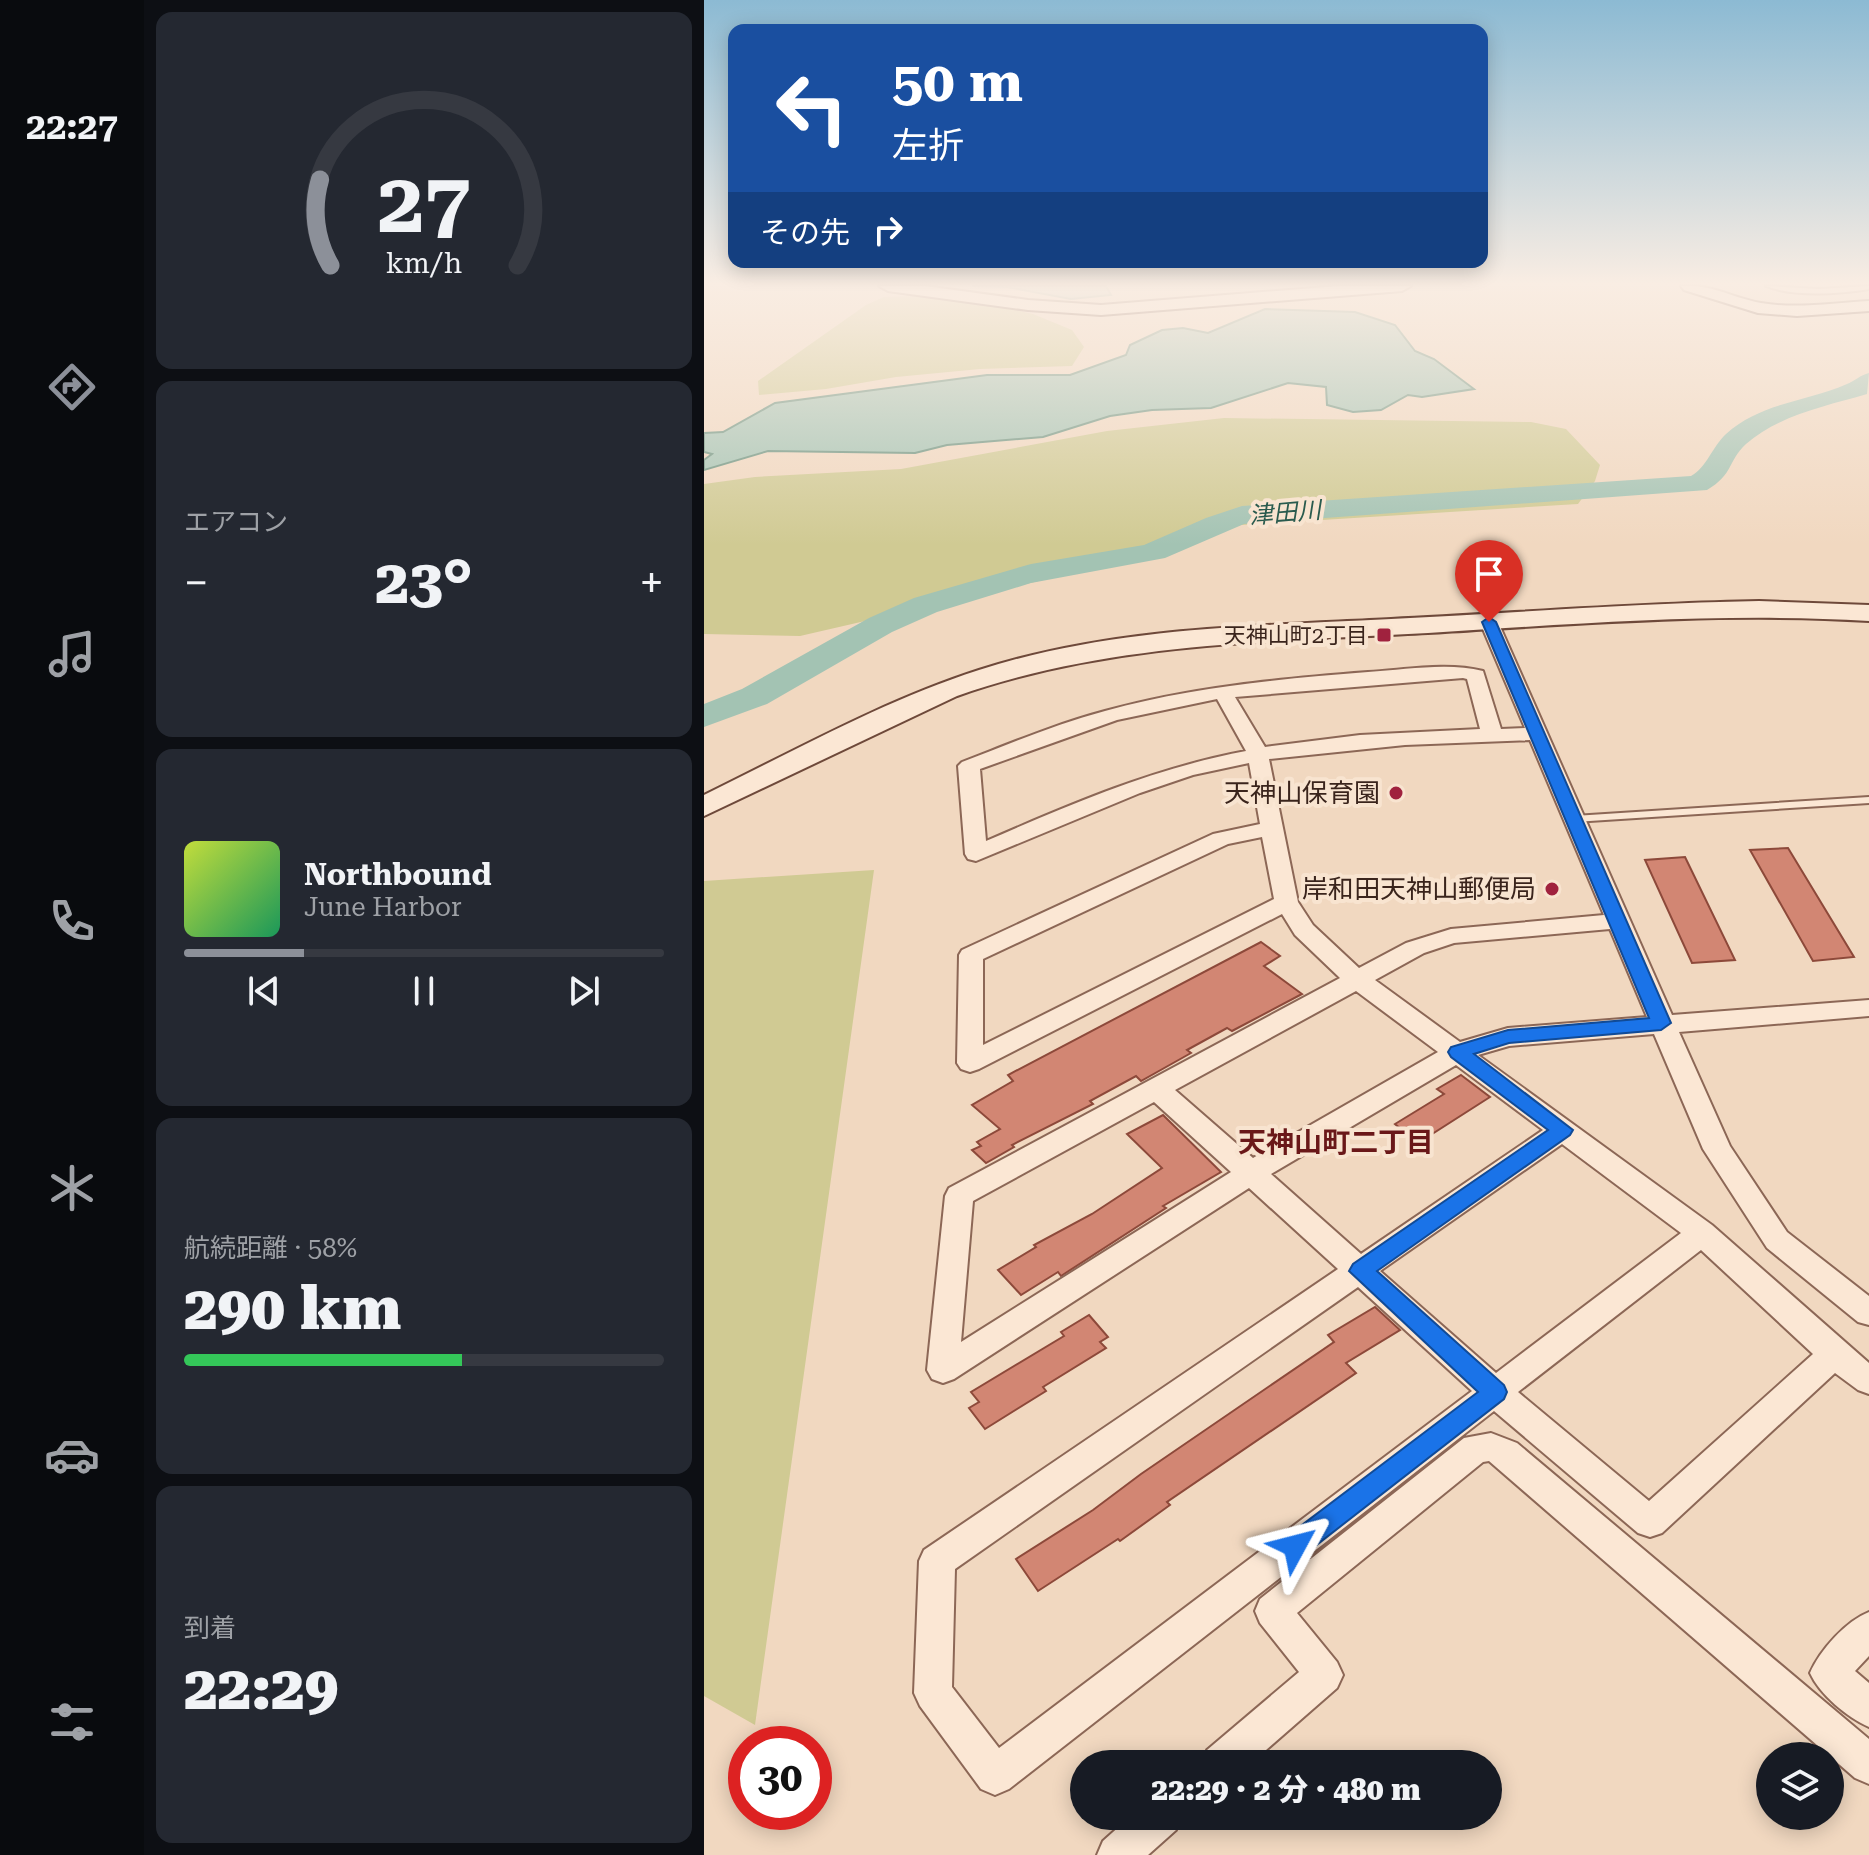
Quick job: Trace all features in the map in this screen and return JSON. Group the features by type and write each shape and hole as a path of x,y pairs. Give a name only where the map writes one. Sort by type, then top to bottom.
{"street":[{"path":"704,807 974,680 1030,664 1140,644 1747,608 1869,613"},
{"path":"1489,622 1717,1149 1777,1240 1869,1313"},
{"path":"1492,735 1476,675 1463,672 1286,683 1222,691 1131,710 1077,725 969,766 976,854 1119,792 1186,771 1258,754 1538,734"},
{"path":"1222,691 1258,754 1286,902 1304,930 1355,978 1702,1233 1834,1354 1869,1381"},
{"path":"1272,828 1221,839 971,955 970,1063 1286,902"},
{"path":"1618,921 1451,936 1415,948 959,1196 943,1370 1252,1172 1458,1052 1508,1037 1869,1008"},
{"path":"1156,1088 1495,1392 1650,1522 1834,1354"},
{"path":"1563,1130 937,1561 933,1693 995,1775 1702,1233"},
{"path":"1237,1750 1324,1675 1273,1611 1476,1448 1491,1447 1505,1453 1869,1764"},
{"path":"1869,1629 1829,1673 1869,1708"},
{"path":"1117,1855 1146,1830"}],"lane":[{"path":"1574,819 1869,800"}],"shaded area":[{"path":"770,373 943,373 759,395 758,381"},
{"path":"1452,373 1474,389 1422,397 1408,395 1381,410 1353,412 1327,405 1326,387 1288,383 1211,408 1152,410 1110,416 1043,437 947,445 915,453 768,451 704,470 704,460 712,454 704,452 704,433 723,432 775,403 987,375"},
{"path":"1224,418 1531,422 1566,429 1600,465 1595,481 1578,504 1241,525 1151,555 800,636 704,634 704,484 755,477 901,469 1107,431"},
{"path":"874,870 755,1725 704,1696 704,881"}],"building":[{"path":"1788,848 1854,957 1813,961 1750,850"},
{"path":"1685,857 1735,960 1692,963 1645,860"},
{"path":"1261,942 1280,956 1264,966 1302,994 1232,1031 1227,1028 1141,1081 1136,1076 1090,1101 1093,1104 1012,1145 1014,1147 986,1163 972,1150 981,1146 977,1142 1000,1129 972,1105 1013,1081 1008,1075"},
{"path":"1461,1075 1490,1097 1418,1143 1395,1124 1444,1094 1437,1089"},
{"path":"1163,1115 1221,1172 1163,1206 1166,1208 1061,1276 1058,1272 1021,1295 998,1270 1162,1168 1127,1134"},
{"path":"1375,1307 1400,1330 1346,1363 1356,1373 1167,1502 1170,1505 1120,1541 1118,1539 1038,1591 1016,1559 1093,1510 1334,1342 1328,1335"},
{"path":"1089,1315 1108,1337 1100,1342 1106,1348 1043,1387 1046,1391 985,1429 969,1408 979,1402 971,1392 1064,1336 1061,1332"}],"waterway":[{"name":"津田川","path":"704,716 729,708 780,683 855,638 925,605 1031,573 1154,551 1242,515 1697,484 1713,475 1722,455 1753,426 1795,408 1858,389 1869,380"}],"place":[{"name":"天神山町2丁目","path":"1384,635"},
{"name":"天神山保育園","path":"1396,793"},
{"name":"岸和田天神山郵便局","path":"1552,889"}],"district":[{"name":"天神山町二丁目","path":"1336,1142"}],"route":[{"path":"1295,1546 1495,1392 1361,1271 1563,1130 1458,1052 1508,1037 1661,1023 1489,622"}]}
